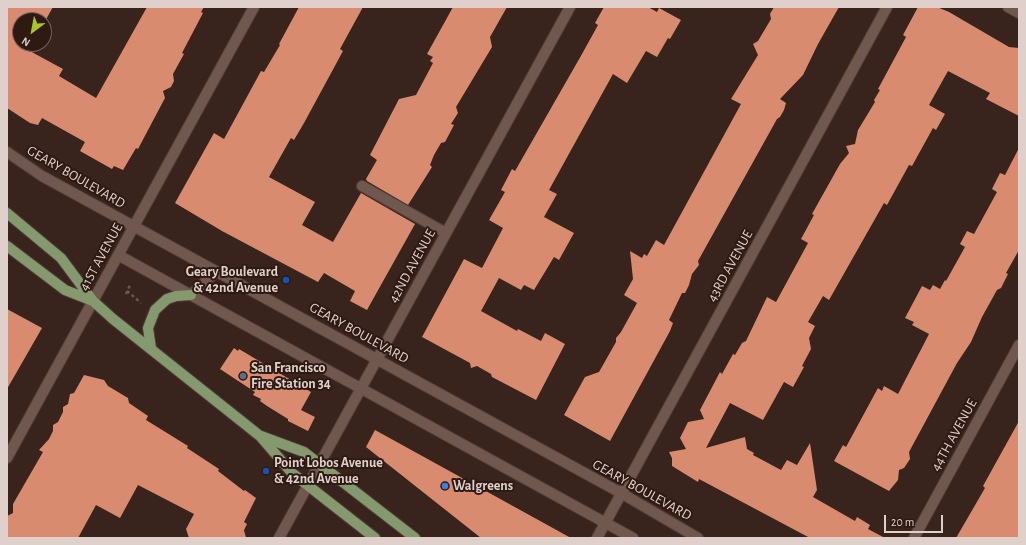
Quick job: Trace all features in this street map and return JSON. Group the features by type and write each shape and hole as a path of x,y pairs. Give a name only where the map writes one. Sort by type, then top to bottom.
{"main road":[{"path":"7,213 61,258 93,301 112,319 151,348 260,436 292,473 375,538"},
{"path":"7,246 65,290 93,301"},
{"path":"151,348 148,328 155,310 167,299 176,296 191,295"},
{"path":"260,436 304,452 415,538"}],"street":[{"name":"41ST AVENUE","path":"7,458 254,7"},
{"name":"42ND AVENUE","path":"279,538 570,7"},
{"name":"43RD AVENUE","path":"597,538 887,7"},
{"path":"1008,7 1019,13"},
{"name":"GEARY BOULEVARD","path":"7,152 42,176 622,493 698,538"},
{"path":"362,186 446,233"},
{"path":"118,255 633,538"},
{"path":"191,295 216,272"},
{"name":"44TH AVENUE","path":"914,538 1019,345"}],"path":[{"path":"130,285 127,292 143,305"}],"building":[{"path":"7,7 53,7 50,12 12,12 12,52 32,52 63,69 59,76 96,98 147,7 204,7 201,12 203,13 173,74 174,81 171,87 163,91 165,98 138,149 136,148 123,170 114,166 112,169 80,151 85,142 42,118 38,125 30,123 7,108"},
{"path":"299,7 363,7 340,49 343,51 304,123 294,140 291,138 269,177 315,202 302,225 333,242 361,193 415,224 367,310 350,301 355,291 324,273 318,282 222,231 175,203 214,133 224,139 261,71 264,72 280,45 279,44"},
{"path":"453,7 507,7 490,37 492,47 456,107 458,113 451,124 454,125 445,142 441,143 434,155 430,165 432,167 408,205 367,181 366,179 377,160 370,155 399,99 416,95 433,63 430,61 433,57 427,54"},
{"path":"604,7 648,7 657,12 659,8 681,20 657,57 646,51 627,83 613,74 549,190 557,194 544,217 574,233 559,260 554,257 534,290 524,285 521,290 499,278 481,311 517,331 518,329 541,341 545,333 565,344 536,400 492,377 491,374 477,366 471,368 470,363 422,337 464,259 482,268 503,228 489,220 505,192 501,190 512,169 515,171 582,54 598,25 595,23"},
{"path":"774,7 839,7 818,44 803,75 780,99 786,103 784,110 777,119 698,261 699,265 692,274 685,293 682,293 669,320 673,323 670,331 610,441 564,415 585,377 599,372 616,342 616,338 621,332 637,303 624,295 633,279 630,251 642,258 644,254 647,256 656,240 664,245 741,104 731,99 758,55 753,44 758,41 771,19 770,14"},
{"path":"918,7 937,7 949,12 1009,47 1019,48 1019,116 986,99 990,93 948,71 929,105 945,114 936,130 933,128 912,166 909,165 887,205 884,203 829,300 823,296 808,322 815,326 809,338 811,349 802,366 804,367 793,387 784,382 763,420 730,403 706,448 745,437 747,449 754,453 753,455 781,470 787,460 797,465 810,443 817,490 813,497 855,521 857,517 870,525 868,529 885,538 810,538 699,479 698,482 672,466 672,458 669,452 686,449 680,438 688,422 704,419 700,410 720,372 722,374 733,354 735,355 742,343 746,341 767,297 776,302 808,243 801,239 814,215 812,214 840,164 849,153 846,146 855,144 858,130 875,102 874,100 880,90 878,89 906,37 903,35"},
{"path":"1019,148 1019,250 1006,273 1008,274 1001,288 997,290 982,317 971,342 957,363 909,452 910,459 904,468 899,470 898,480 889,491 834,461 843,445 846,447 878,388 882,391 884,386 898,394 929,334 912,325 914,322 905,318 922,286 930,290 933,285 940,289 945,280 946,281 965,247 960,244 967,231 974,234 997,192 992,189 1000,173 1005,175"},
{"path":"7,309 42,328 7,389"},
{"path":"234,348 238,351 239,349 311,392 301,410 315,417 308,431 288,421 288,419 260,401 261,399 253,395 255,392 220,369"},
{"path":"84,375 104,380 108,386 128,398 129,403 148,416 146,420 188,446 187,448 219,469 218,471 244,491 245,490 256,498 244,522 247,524 244,530 246,538 189,538 186,529 194,514 138,485 120,518 96,505 78,538 7,538 7,516 13,513 13,504 43,452 39,450 49,439 53,431 53,425 58,422 63,412 63,407 68,404 70,394 74,393"},
{"path":"1019,421 1019,538 956,538 985,488 983,486"},
{"name":"Walgreens","path":"375,430 571,538 481,538 366,447"}],"place":[{"name":"Geary Boulevard & 42nd Avenue","path":"286,280"},
{"name":"San Francisco Fire Station 34","path":"243,376"},
{"name":"Point Lobos Avenue & 42nd Avenue","path":"266,471"},
{"name":"Walgreens","path":"445,486"}]}
